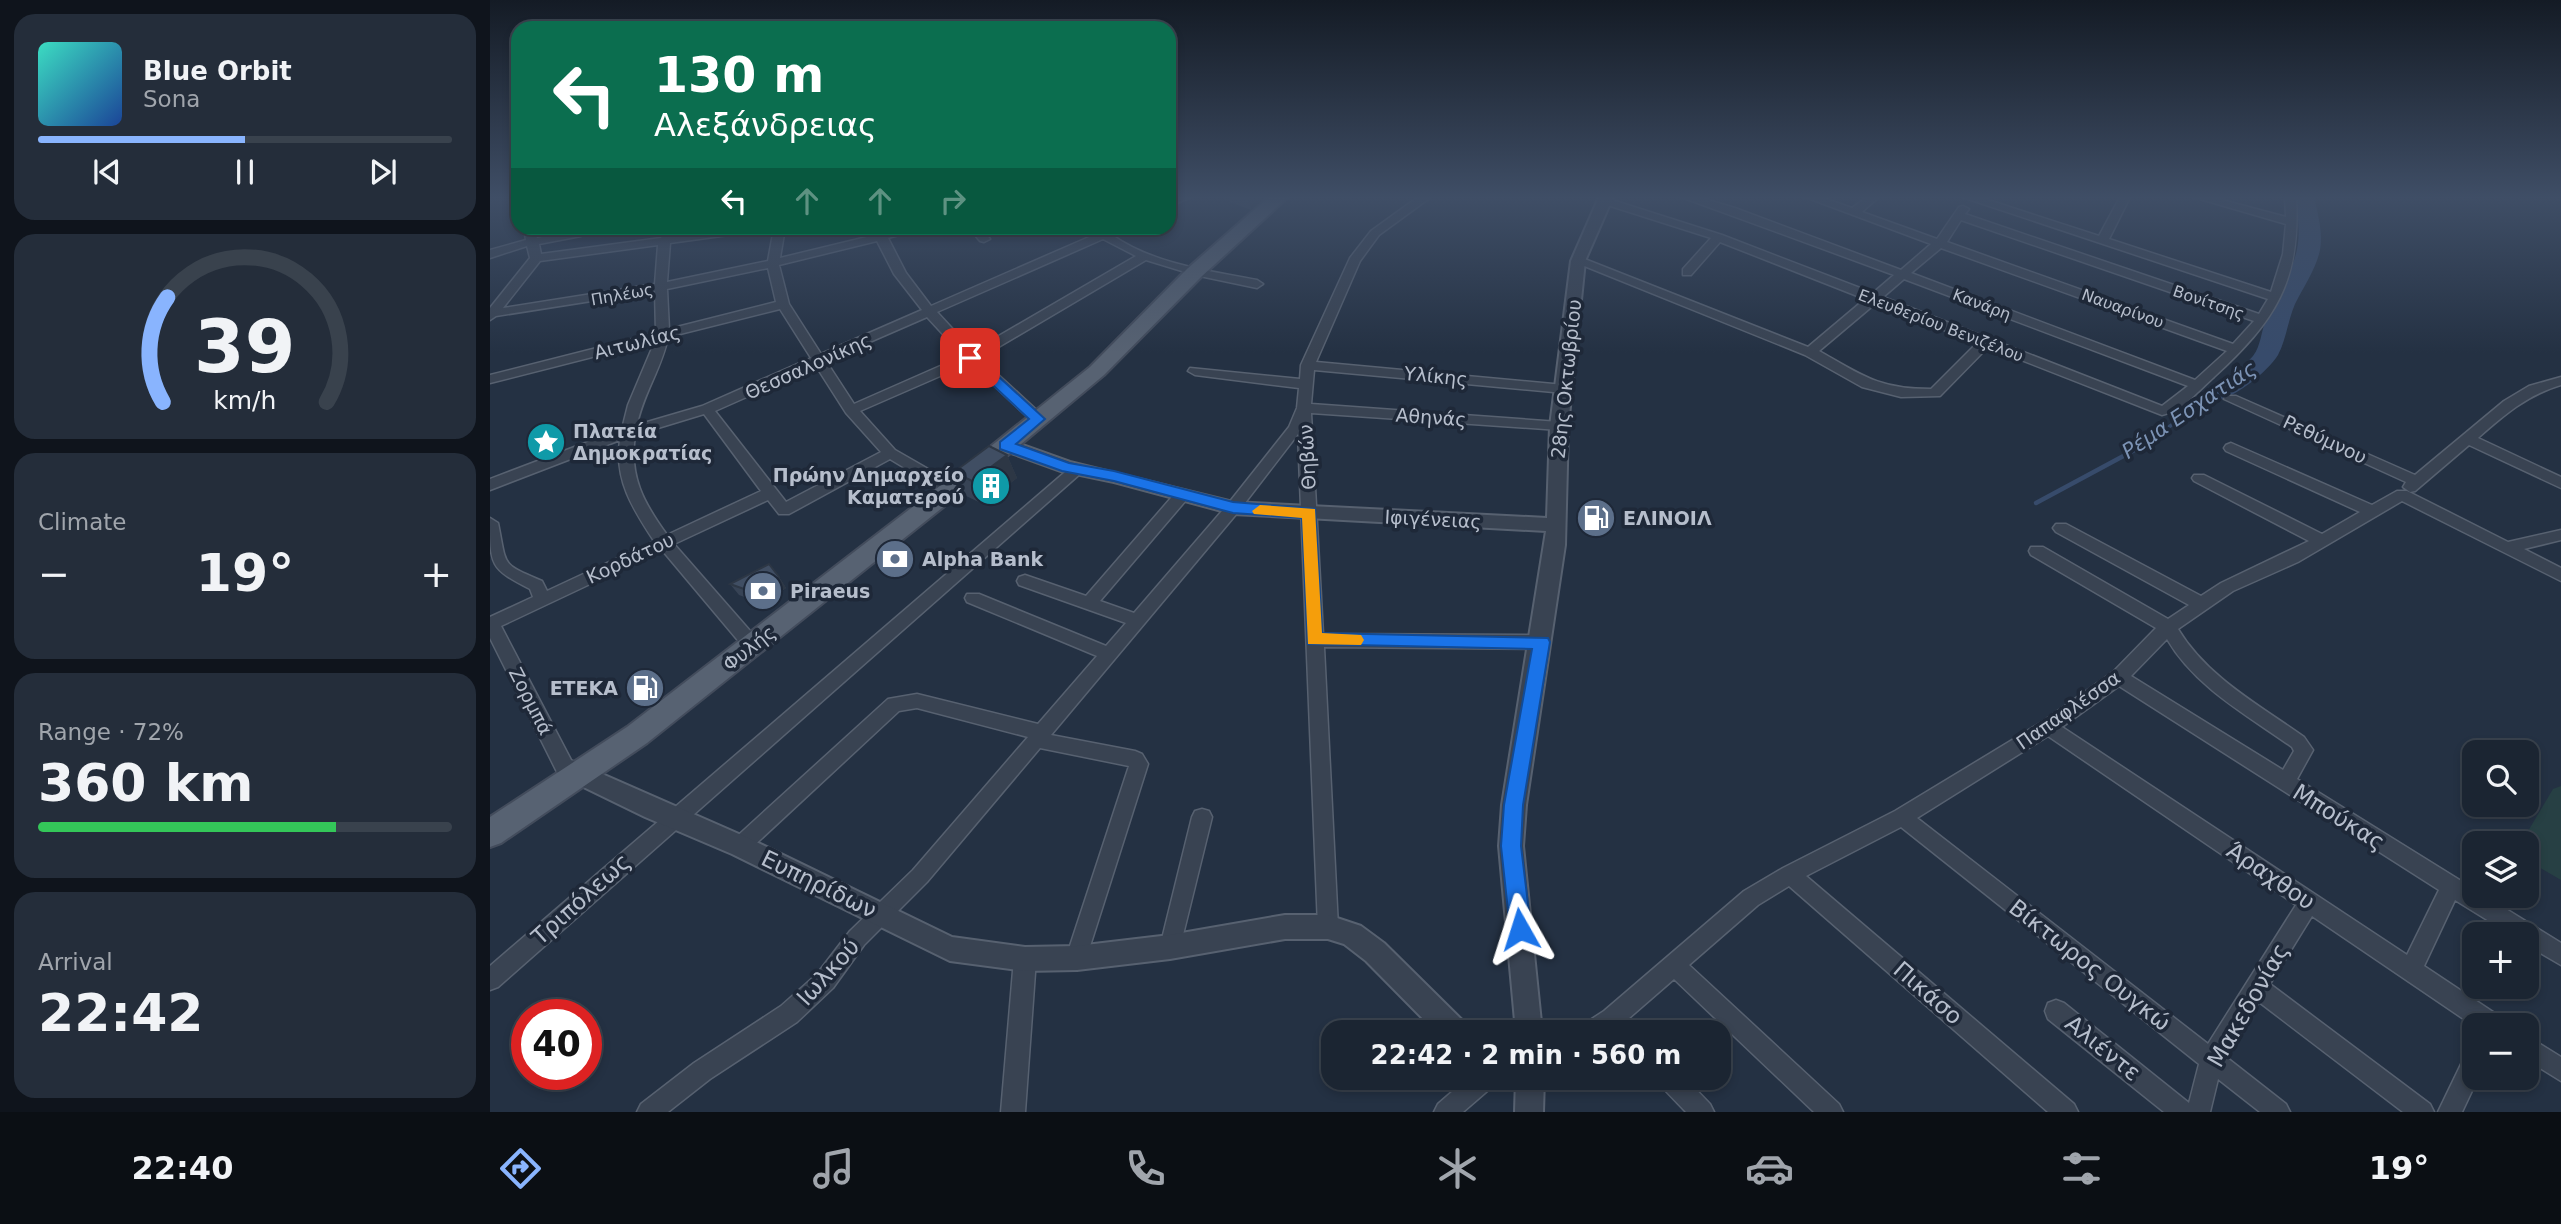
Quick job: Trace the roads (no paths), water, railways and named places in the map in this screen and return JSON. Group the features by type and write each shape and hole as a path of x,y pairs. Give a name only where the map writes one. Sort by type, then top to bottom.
{"main road":[{"name":"Φυλής","path":"490,834 637,735 1006,445 1097,371 1221,249"}],"street":[{"path":"490,254 507,249"},
{"path":"492,315 536,258 535,249"},
{"path":"536,258 608,249"},
{"path":"662,249 662,336 657,358 634,404 626,469 638,505 665,542 752,645"},
{"path":"776,249 773,264 783,304 851,410 890,453 951,489"},
{"name":"Πηλέως","path":"492,315 661,288 773,264 824,249"},
{"path":"887,249 895,270 970,358 1038,419"},
{"name":"Θεσσαλονίκης","path":"490,485 629,432 707,409 820,362 1062,249"},
{"path":"1133,249 1194,273 1257,284"},
{"name":"Θηβών","path":"1328,927 1304,384 1308,365 1354,261 1363,249"},
{"name":"28ης Οκτωβρίου","path":"1527,1020 1511,846 1518,774 1542,642 1557,525 1559,426 1578,261 1583,249"},
{"path":"1687,272 1707,249"},
{"name":"Ελευθερίου Βενιζέλου","path":"1748,249 2158,410 2166,410 2197,385"},
{"name":"Κανάρη","path":"1836,249 2197,385"},
{"path":"1810,352 1933,249"},
{"name":"Ναυαρίνου","path":"1960,249 2237,350"},
{"name":"Βονίτσης","path":"2056,249 2260,319"},
{"path":"2130,249 2276,297"},
{"path":"2197,385 2237,350 2276,297 2290,260 2291,249"},
{"path":"851,410 970,358 1146,256"},
{"path":"1578,261 1810,352 1867,384 1901,393 1935,393 1984,343"},
{"name":"Αιτωλίας","path":"490,379 783,304"},
{"name":"Υλίκης","path":"1308,365 1563,389"},
{"path":"1195,370 1304,384"},
{"name":"Παπαφλέσσα","path":"1625,1020 1675,966 1751,898 1790,874 1902,817 2048,727 2119,677 2168,627 2227,587 2292,558 2402,495 2509,404 2534,389 2561,382"},
{"name":"Ρεθύμνου","path":"2231,399 2417,481"},
{"name":"Αθηνάς","path":"1304,408 1559,426"},
{"name":"Ιωλκού","path":"649,1112 702,1071 789,1014 825,981 857,938 883,915 1040,736 1233,508 1295,428 1304,408"},
{"path":"707,409 784,510 890,453"},
{"path":"2469,439 2561,483"},
{"path":"1006,445 1076,470 1114,476 1233,508"},
{"path":"2231,448 2371,511"},
{"path":"672,818 1076,470"},
{"path":"2199,478 2320,540"},
{"name":"Κορδάτου","path":"491,624 770,493"},
{"path":"1089,603 1182,495"},
{"path":"2402,495 2561,575"},
{"name":"Ιφιγένειας","path":"1233,508 1557,525"},
{"path":"490,523 493,549 504,571 536,585 542,599"},
{"path":"2061,528 2202,604"},
{"path":"2506,548 2561,535"},
{"path":"2037,551 2168,627 2178,647 2198,667 2298,742 2304,750 2285,783"},
{"path":"1025,582 1138,620"},
{"path":"973,598 1108,654"},
{"name":"Ζορμπά","path":"491,624 564,766 577,773"},
{"path":"1314,639 1542,642"},
{"name":"Μπούκας","path":"2119,677 2561,955"},
{"path":"740,846 894,704 917,701 1040,736 1135,759 1139,764 1077,958"},
{"name":"Άραχθου","path":"2048,727 2476,1013"},
{"name":"Ευπηρίδων","path":"577,773 672,818 740,846 950,949 1026,959 1077,958 1170,947 1285,927 1328,927 1352,935 1375,952 1442,1020"},
{"path":"1170,947 1202,817"},
{"name":"Βίκτωρος Ουγκώ","path":"1902,817 2278,1112"},
{"name":"Τριπόλεως","path":"490,980 672,818"},
{"name":"Πικάσο","path":"1790,874 2066,1112"},
{"path":"2412,968 2451,887"},
{"name":"Μακεδονίας","path":"2199,1112 2211,1060 2309,902"},
{"path":"1013,1112 1026,959"},
{"path":"1675,966 1831,1112"},
{"path":"2257,987 2422,1112"},
{"name":"Αλιέντε","path":"2056,1011 2182,1112"},
{"path":"2539,1056 2561,1070"},
{"path":"2450,1112 2462,1087"},
{"path":"1446,1112 1471,1090"},
{"path":"1529,1112 1530,1090"},
{"path":"1681,1090 1702,1112"}],"waterway":[{"name":"Ρέμα Εσχατιάς","path":"2213,396 2254,369 2264,358 2269,350 2276,322 2300,276 2309,249"},
{"name":"Ρέμα Εσχατιάς","path":"2163,431 2213,396"},
{"name":"Ρέμα Εσχατιάς","path":"2036,503 2142,446 2166,429"}],"place":[{"name":"Πλατεία Δημοκρατίας","path":"546,442"},
{"name":"Πρώην Δημαρχείο Καματερού","path":"991,486"},
{"name":"ΕΛΙΝΟΙΛ","path":"1596,518"},
{"name":"Alpha Bank","path":"895,559"},
{"name":"Piraeus","path":"763,591"},
{"name":"ΕΤΕΚΑ","path":"645,688"}]}
